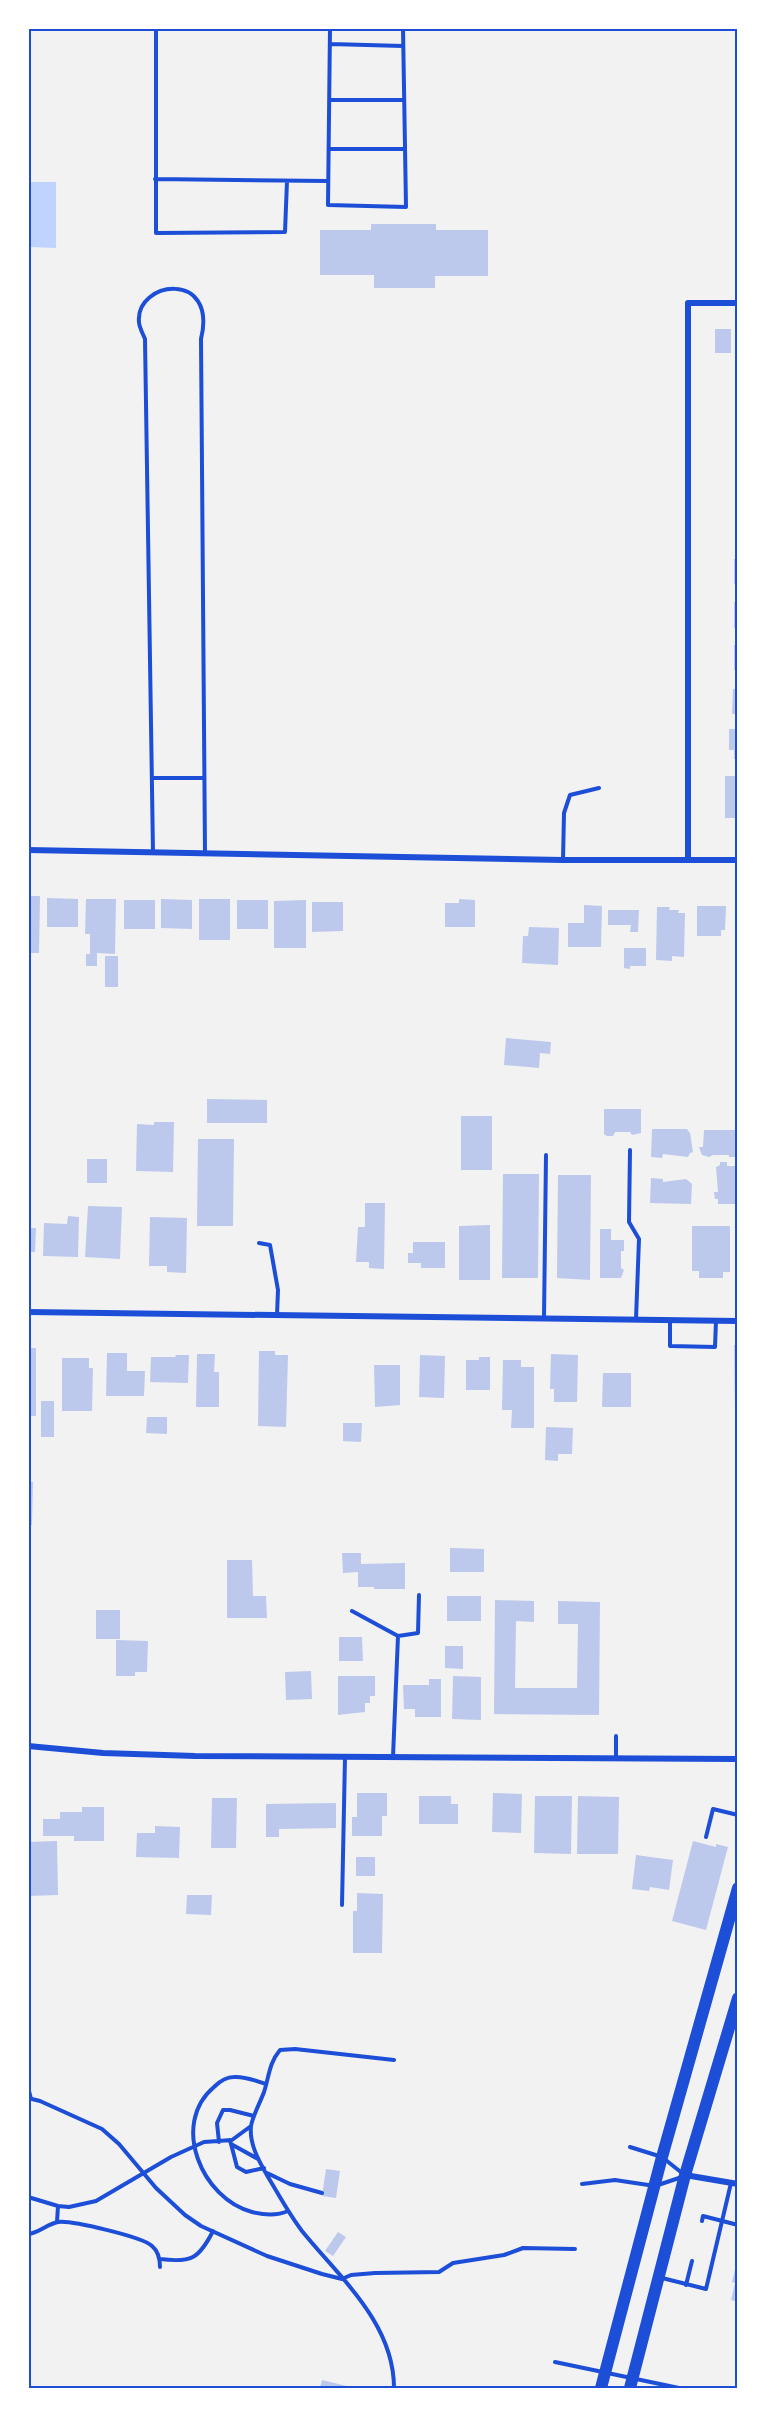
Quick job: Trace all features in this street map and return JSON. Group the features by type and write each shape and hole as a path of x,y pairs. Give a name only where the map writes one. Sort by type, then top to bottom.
{"main road":[{"path":"602,2388 662,2157 738,1888"},
{"path":"631,2384 685,2175 738,1998"}],"street":[{"path":"688,859 688,303 738,303"},
{"path":"28,850 563,860 738,860"},
{"path":"28,1312 738,1321"},
{"path":"28,1746 103,1753 195,1756 738,1759"},
{"path":"685,2175 734,2184"}],"lane":[{"path":"156,28 156,233 285,232 287,181"},
{"path":"330,28 328,205 406,207 403,28"},
{"path":"330,44 403,46"},
{"path":"330,100 404,100"},
{"path":"329,149 405,149"},
{"path":"155,179 328,181"},
{"path":"153,852 145,339 138,321 143,304 166,288 183,289 196,297 205,322 201,339 205,853"},
{"path":"153,778 204,778"},
{"path":"563,860 564,813 570,795 599,788"},
{"path":"630,1150 629,1222 639,1239 636,1320"},
{"path":"544,1319 546,1155"},
{"path":"259,1243 270,1245 278,1290 277,1315"},
{"path":"670,1320 670,1346 715,1347 716,1321"},
{"path":"352,1611 398,1636 418,1633 419,1594"},
{"path":"393,1757 398,1636"},
{"path":"616,1736 616,1758"},
{"path":"342,1905 345,1757"},
{"path":"706,1837 713,1809 738,1815"},
{"path":"630,2147 662,2157 685,2175"},
{"path":"582,2184 615,2180 655,2186 685,2175"},
{"path":"658,2278 706,2289 734,2184"},
{"path":"702,2221 703,2216 738,2225"},
{"path":"686,2285 692,2261"},
{"path":"555,2362 606,2373 631,2384 679,2388"}],"path":[{"path":"394,2060 280,2050 271,2062 258,2111 251,2126 252,2143 258,2159 288,2211 368,2310 386,2343 392,2360 394,2388"},
{"path":"266,2084 232,2077 218,2083 210,2090 196,2111 193,2128 195,2147 206,2179 228,2201 255,2213 279,2214 288,2211"},
{"path":"28,2087 30,2098 102,2128 156,2188 185,2216 238,2244 288,2264 342,2278 375,2273 439,2272 453,2263 504,2255 523,2248 575,2249"},
{"path":"219,2142 217,2123 223,2110 254,2116"},
{"path":"230,2142 251,2126"},
{"path":"28,2197 58,2206 82,2205 96,2200 143,2172 204,2142 230,2142 258,2159"},
{"path":"230,2142 237,2167 246,2172 265,2171 290,2184 322,2193"},
{"path":"57,2222 58,2206"},
{"path":"28,2234 57,2222 68,2222 140,2239 155,2248 160,2259 160,2267"},
{"path":"160,2259 183,2261 191,2259 203,2249 213,2231"}],"water":[{"path":"29,182 56,182 56,248 29,247"}],"building":[{"path":"371,224 436,224 436,230 488,230 488,276 435,276 435,288 374,288 374,275 320,275 320,230 371,230"},
{"path":"715,329 731,329 731,353 715,353"},
{"path":"734,559 738,559 738,584 734,584"},
{"path":"734,602 738,602 738,628 734,628"},
{"path":"734,645 738,645 738,670 734,670"},
{"path":"733,689 738,689 738,714 732,714"},
{"path":"729,729 738,729 738,759 734,759 734,750 729,750"},
{"path":"725,776 738,776 738,818 725,818"},
{"path":"28,896 40,896 39,953 28,953"},
{"path":"47,898 78,899 78,927 47,927"},
{"path":"86,899 116,899 115,954 97,953 97,966 86,966 86,954 90,954 90,934 85,934"},
{"path":"161,899 192,900 192,929 161,928"},
{"path":"199,899 230,899 230,940 199,940"},
{"path":"459,899 475,900 475,927 445,927 445,903 459,903"},
{"path":"124,900 155,900 155,929 124,929"},
{"path":"237,900 268,900 268,929 237,929"},
{"path":"306,900 306,948 274,948 274,901"},
{"path":"312,902 343,902 343,931 312,932"},
{"path":"584,905 602,906 601,947 568,947 568,923 584,923"},
{"path":"697,906 726,906 725,930 721,930 721,936 697,936"},
{"path":"657,907 670,907 669,910 679,910 678,913 685,913 684,957 672,956 672,961 656,960"},
{"path":"608,910 639,910 638,932 630,932 631,925 608,925"},
{"path":"529,927 559,928 558,965 522,963 523,936 528,936"},
{"path":"624,948 646,948 646,966 624,968"},
{"path":"105,956 118,956 118,987 105,987"},
{"path":"506,1038 551,1042 550,1054 540,1053 539,1068 504,1065"},
{"path":"207,1099 267,1100 267,1123 207,1123"},
{"path":"604,1109 641,1109 641,1133 632,1135 630,1132 615,1132 613,1136 607,1136 604,1134"},
{"path":"461,1116 492,1116 492,1170 461,1170"},
{"path":"154,1122 174,1122 173,1172 136,1171 137,1124 154,1125"},
{"path":"652,1129 687,1129 690,1133 693,1152 688,1157 663,1154 662,1158 651,1157"},
{"path":"704,1130 738,1130 738,1157 702,1155 699,1147 703,1147"},
{"path":"198,1139 234,1139 233,1226 197,1226"},
{"path":"87,1159 107,1159 107,1183 87,1183"},
{"path":"720,1162 727,1162 727,1166 738,1166 738,1204 718,1204 718,1199 715,1199 714,1192 718,1192 716,1167 720,1165"},
{"path":"503,1174 539,1174 538,1278 502,1278"},
{"path":"558,1175 591,1175 590,1280 557,1278"},
{"path":"651,1178 663,1179 663,1182 686,1179 692,1184 691,1204 650,1203"},
{"path":"365,1203 385,1203 384,1269 369,1268 369,1262 356,1262 358,1227 365,1227"},
{"path":"88,1206 122,1207 120,1259 85,1257"},
{"path":"68,1216 79,1217 78,1257 43,1256 44,1223 67,1224"},
{"path":"150,1217 187,1218 186,1273 167,1272 167,1266 149,1266"},
{"path":"490,1225 490,1280 459,1280 459,1226"},
{"path":"692,1226 730,1226 730,1272 723,1272 723,1278 699,1278 699,1271 692,1271"},
{"path":"28,1228 36,1228 35,1252 28,1252"},
{"path":"600,1229 611,1229 611,1240 624,1240 624,1251 621,1251 621,1268 624,1270 621,1278 600,1278"},
{"path":"413,1242 445,1242 445,1268 421,1268 421,1263 408,1263 408,1253 413,1253"},
{"path":"734,1345 738,1345 738,1411 735,1411"},
{"path":"28,1348 36,1348 36,1416 28,1416"},
{"path":"259,1351 275,1351 275,1355 288,1355 286,1427 258,1426"},
{"path":"107,1353 127,1353 127,1371 145,1371 144,1396 106,1396"},
{"path":"197,1354 215,1354 214,1372 219,1372 219,1407 196,1407"},
{"path":"551,1354 578,1355 577,1402 554,1402 554,1389 550,1389"},
{"path":"175,1355 189,1355 188,1383 150,1382 151,1357 176,1357"},
{"path":"420,1355 445,1356 444,1398 419,1397"},
{"path":"479,1357 490,1357 490,1390 466,1390 466,1360 479,1360"},
{"path":"62,1358 89,1358 89,1368 93,1368 92,1411 62,1411"},
{"path":"503,1360 521,1360 521,1367 534,1367 534,1428 511,1428 512,1410 502,1410"},
{"path":"374,1365 400,1365 400,1405 375,1407"},
{"path":"603,1373 631,1373 631,1407 602,1407"},
{"path":"41,1401 54,1401 54,1437 41,1437"},
{"path":"147,1417 167,1417 167,1434 146,1433"},
{"path":"343,1423 362,1423 361,1442 343,1441"},
{"path":"546,1427 573,1428 572,1454 558,1454 558,1461 545,1460"},
{"path":"28,1482 33,1482 32,1525 28,1525"},
{"path":"450,1548 484,1549 484,1572 450,1572"},
{"path":"342,1553 361,1553 361,1564 405,1563 405,1589 358,1587 358,1572 343,1573"},
{"path":"227,1560 252,1560 253,1596 266,1596 267,1618 227,1618"},
{"path":"447,1596 481,1596 481,1621 447,1621"},
{"path":"495,1600 534,1601 534,1622 516,1621 515,1688 577,1688 578,1624 558,1624 558,1601 600,1602 599,1715 494,1714"},
{"path":"96,1610 120,1610 120,1639 96,1639"},
{"path":"339,1637 362,1637 363,1661 339,1661"},
{"path":"116,1640 148,1641 147,1672 135,1672 135,1676 116,1676"},
{"path":"445,1646 463,1646 463,1669 445,1668"},
{"path":"311,1671 312,1699 286,1700 285,1672"},
{"path":"338,1676 375,1676 375,1696 370,1696 370,1703 365,1703 365,1712 338,1715"},
{"path":"453,1676 481,1677 481,1720 452,1719"},
{"path":"429,1679 441,1679 441,1717 415,1717 415,1709 404,1709 403,1685 429,1685"},
{"path":"357,1793 387,1793 387,1816 382,1816 382,1836 352,1836 352,1817 357,1817"},
{"path":"493,1793 522,1794 521,1833 492,1832"},
{"path":"419,1796 451,1796 451,1804 458,1804 458,1824 419,1824"},
{"path":"535,1796 572,1796 571,1854 534,1853"},
{"path":"578,1796 619,1797 618,1854 577,1854"},
{"path":"212,1798 237,1798 236,1848 211,1848"},
{"path":"336,1803 336,1828 279,1829 279,1837 266,1837 266,1804"},
{"path":"82,1807 104,1807 104,1841 74,1841 74,1836 43,1836 43,1819 60,1819 60,1812 82,1812"},
{"path":"155,1826 180,1827 179,1858 136,1857 137,1833 155,1833"},
{"path":"57,1841 58,1895 28,1896 28,1842"},
{"path":"693,1841 716,1847 716,1844 728,1847 706,1930 672,1921"},
{"path":"636,1855 673,1860 669,1890 650,1887 649,1891 632,1889"},
{"path":"356,1857 375,1857 375,1876 356,1876"},
{"path":"357,1893 383,1894 382,1953 353,1953 353,1911 357,1911"},
{"path":"187,1895 212,1895 211,1915 186,1914"},
{"path":"326,2169 340,2171 336,2198 322,2196"},
{"path":"338,2232 346,2237 333,2256 325,2251"},
{"path":"738,2262 738,2302 731,2300"},
{"path":"322,2380 355,2388 320,2388"}]}
